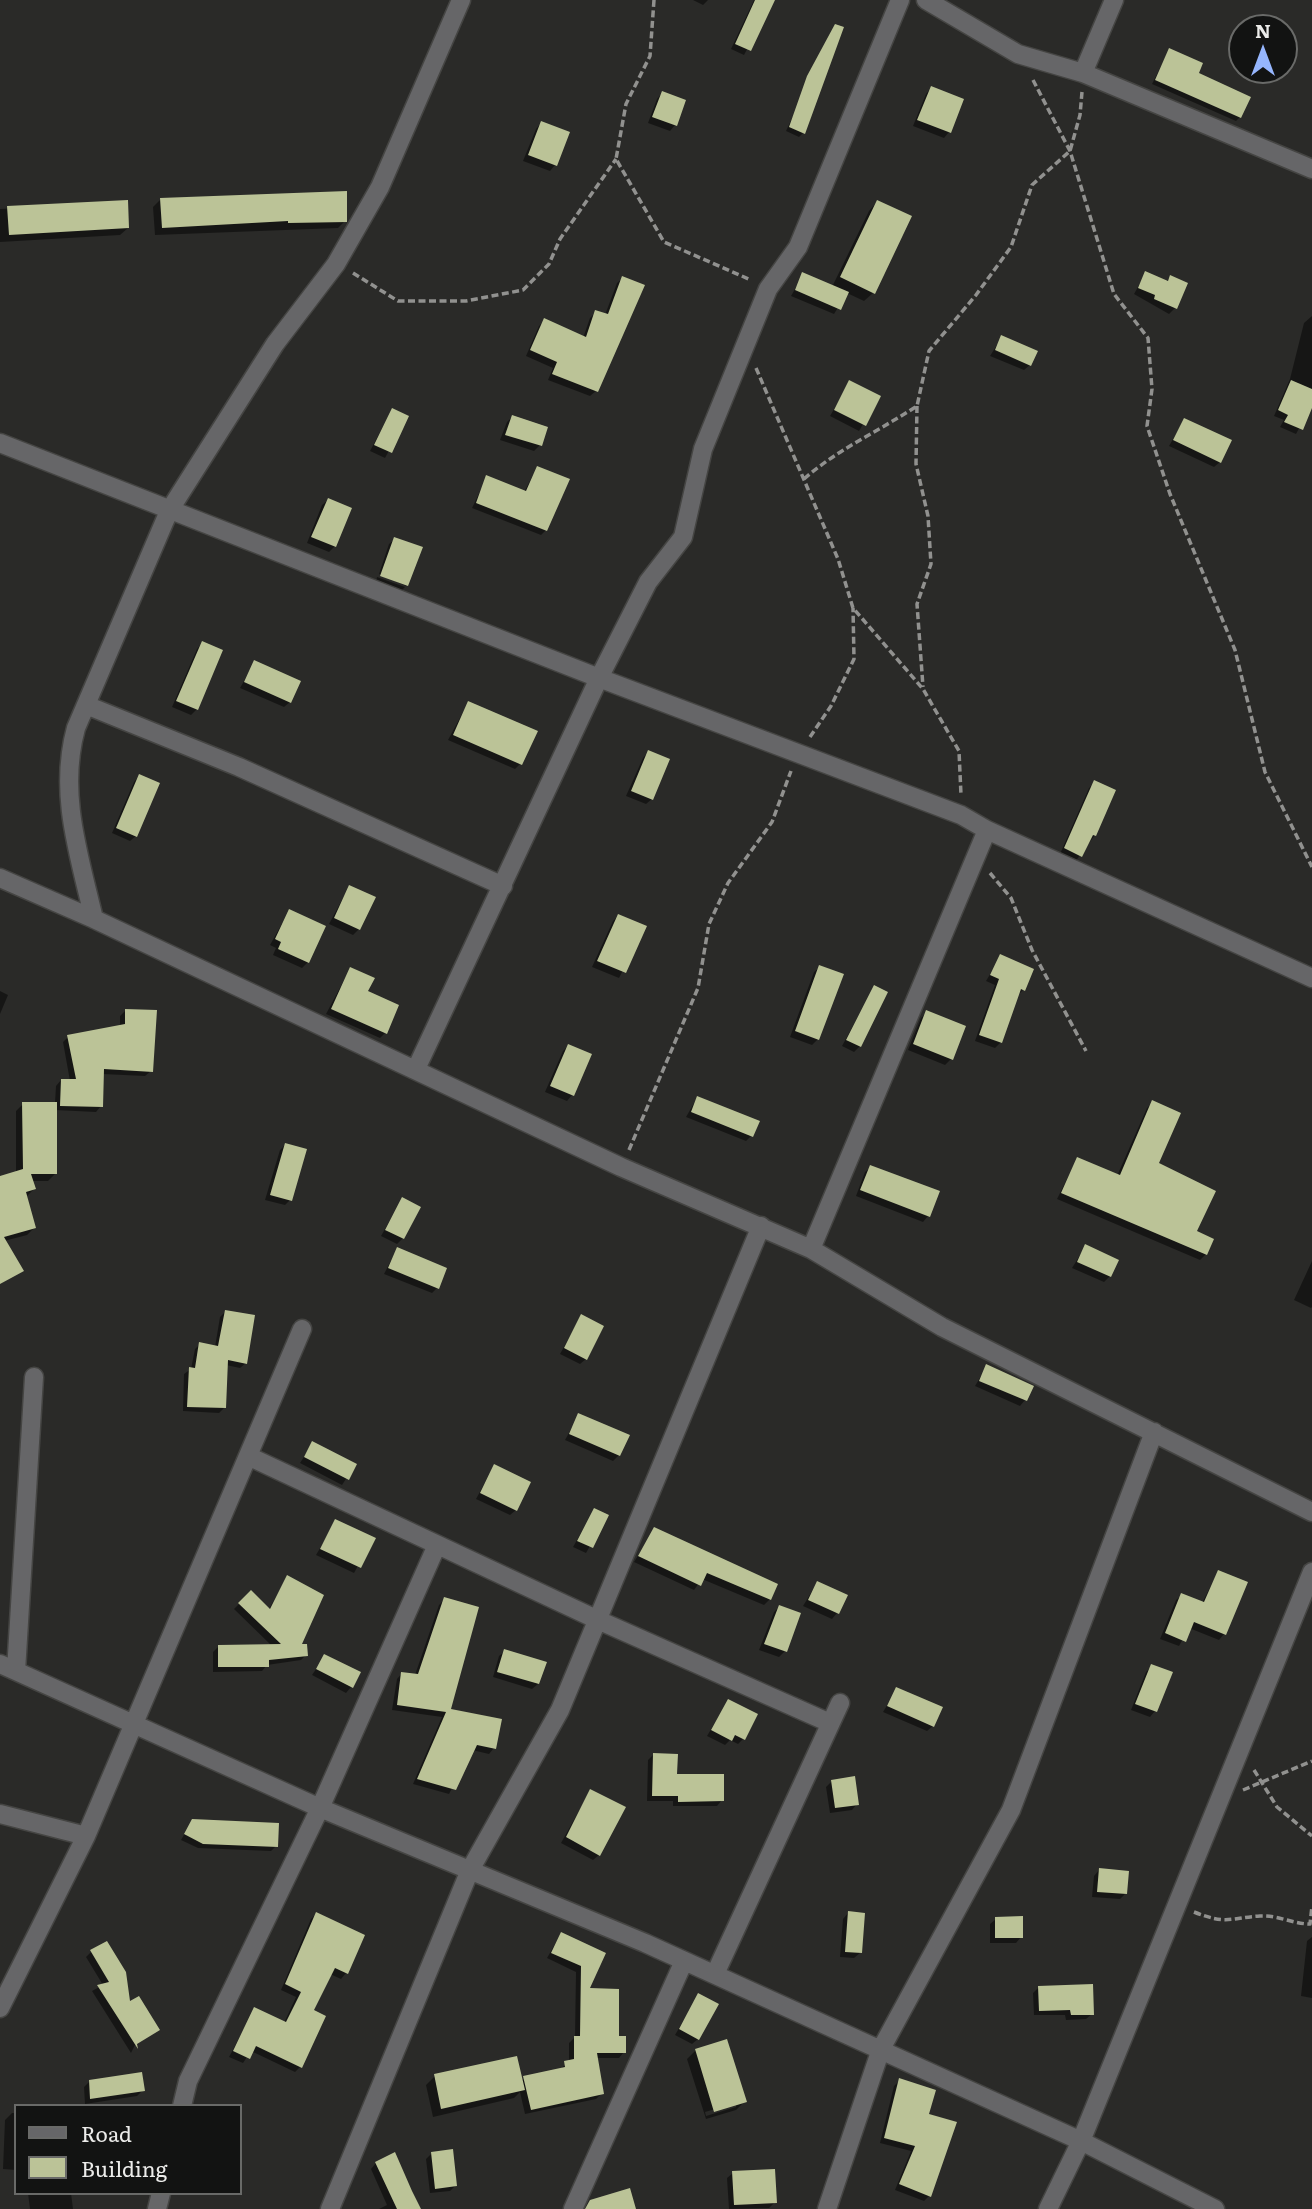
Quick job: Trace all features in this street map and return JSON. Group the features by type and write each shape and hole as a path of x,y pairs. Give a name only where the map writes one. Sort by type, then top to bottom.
{"street":[{"path":"94,919 68,799 69,755 86,705 169,511 275,344 336,264 380,187 461,0"},
{"path":"416,1069 599,678 648,582 683,537 703,449 768,289 798,247 900,0"},
{"path":"926,0 1018,54 1083,73 1312,169"},
{"path":"1083,73 1114,0"},
{"path":"0,443 599,678 961,815 987,830 1312,978"},
{"path":"86,705 239,766 503,886"},
{"path":"811,1250 987,830"},
{"path":"0,878 94,919 621,1167 811,1250 942,1327 1312,1512"},
{"path":"330,2209 470,1870 560,1710 761,1226"},
{"path":"0,2008 86,1836 302,1329"},
{"path":"34,1377 8,1668 134,1727 684,1961 881,2049 1081,2141 1215,2209"},
{"path":"827,2209 881,2049 1011,1810 1154,1432"},
{"path":"248,1456 598,1620 830,1723"},
{"path":"182,2104 188,2081 320,1808 437,1545"},
{"path":"1048,2209 1081,2141 1312,1572"},
{"path":"715,1975 840,1703"},
{"path":"0,1814 86,1836"},
{"path":"573,2209 684,1961"}],"path":[{"path":"336,264 398,301 466,301 523,290 549,264 566,228 616,159 626,104 650,56 654,0"},
{"path":"1018,54 1050,108 1070,151 1114,294 1148,338 1152,389 1147,426 1162,472 1235,650 1265,772 1312,867"},
{"path":"923,689 918,604 931,564 928,516 916,464 918,406 929,351 1011,247 1032,185 1070,151 1080,115 1083,73"},
{"path":"616,159 664,242 768,289"},
{"path":"621,1167 698,988 709,924 729,883 772,822 798,753 831,706 855,659 853,608 838,558 747,344"},
{"path":"803,479 832,455 884,428 918,406"},
{"path":"853,608 923,689 959,751 961,815"},
{"path":"975,855 1011,898 1032,950 1086,1051"},
{"path":"1237,1755 1252,1768 1277,1807 1312,1836"},
{"path":"1234,1798 1242,1791 1312,1761"},
{"path":"1175,1905 1209,1918 1234,1922 1261,1916 1294,1924 1310,1924 1312,1906"}],"building":[{"path":"755,0 775,0 751,51 735,44"},
{"path":"835,24 844,27 805,134 789,127 807,76"},
{"path":"1169,48 1203,63 1199,73 1251,97 1241,118 1155,80"},
{"path":"931,86 964,99 951,133 917,120"},
{"path":"662,91 686,100 677,126 652,117"},
{"path":"541,121 570,132 557,166 528,155"},
{"path":"347,191 347,222 288,221 162,228 160,198"},
{"path":"128,200 129,228 9,235 7,206"},
{"path":"877,200 912,216 875,294 840,277"},
{"path":"1145,271 1168,281 1170,275 1188,283 1177,309 1138,288"},
{"path":"802,272 849,292 841,310 795,290"},
{"path":"622,276 645,285 598,392 552,374 557,362 530,350 544,318 586,337 595,310 608,314"},
{"path":"1001,335 1038,351 1031,366 995,350"},
{"path":"849,380 881,396 866,426 834,410"},
{"path":"1291,380 1312,389 1312,408 1303,430 1284,422 1288,415 1278,410"},
{"path":"392,408 409,416 392,453 374,445"},
{"path":"512,415 548,427 542,446 505,435"},
{"path":"1184,418 1232,440 1221,463 1173,440"},
{"path":"537,466 570,479 547,531 476,503 486,475 526,491"},
{"path":"328,498 352,508 336,547 311,537"},
{"path":"394,537 423,547 408,586 380,576"},
{"path":"202,641 223,650 198,710 176,701"},
{"path":"254,660 301,681 291,703 244,682"},
{"path":"468,701 538,731 522,765 453,735"},
{"path":"648,750 670,759 653,800 631,791"},
{"path":"139,774 160,783 137,837 116,828"},
{"path":"1094,780 1116,790 1096,836 1093,835 1082,857 1064,848"},
{"path":"349,885 376,897 360,930 334,918"},
{"path":"289,909 326,926 309,963 278,949 281,942 275,939"},
{"path":"618,914 647,926 626,973 597,961"},
{"path":"1000,954 1034,969 1025,991 1021,989 1002,1043 979,1035 999,979 990,975"},
{"path":"819,965 844,974 819,1040 795,1031"},
{"path":"350,967 375,978 368,991 399,1005 387,1034 331,1009"},
{"path":"874,985 888,992 861,1047 846,1040"},
{"path":"125,1009 157,1010 153,1072 104,1069 103,1107 60,1106 61,1079 76,1079 67,1035 125,1024"},
{"path":"926,1010 966,1026 953,1060 913,1044"},
{"path":"568,1044 592,1054 574,1096 550,1086"},
{"path":"697,1096 760,1121 753,1137 691,1112"},
{"path":"1152,1100 1181,1113 1159,1163 1216,1191 1197,1231 1214,1239 1207,1255 1061,1193 1077,1157 1120,1175"},
{"path":"22,1102 57,1102 57,1174 31,1174 36,1189 26,1192 36,1228 4,1237 24,1271 0,1284 0,1176 23,1169"},
{"path":"285,1143 307,1149 292,1201 270,1195"},
{"path":"870,1165 940,1191 930,1217 860,1190"},
{"path":"402,1197 421,1207 404,1239 385,1230"},
{"path":"1085,1244 1119,1260 1111,1277 1077,1262"},
{"path":"397,1247 447,1268 439,1289 388,1268"},
{"path":"225,1310 255,1315 247,1364 228,1360 226,1408 187,1407 189,1367 195,1368 199,1342 218,1346"},
{"path":"581,1314 604,1326 587,1360 564,1348"},
{"path":"986,1364 1034,1386 1027,1401 979,1381"},
{"path":"578,1413 630,1435 620,1456 569,1434"},
{"path":"312,1441 357,1464 349,1480 304,1457"},
{"path":"494,1464 531,1482 517,1511 480,1493"},
{"path":"594,1508 609,1515 593,1548 577,1541"},
{"path":"335,1519 376,1538 361,1568 320,1549"},
{"path":"654,1527 778,1584 771,1600 707,1573 701,1586 638,1556"},
{"path":"1218,1570 1248,1582 1226,1635 1194,1622 1186,1642 1165,1633 1181,1593 1204,1602"},
{"path":"287,1575 324,1595 302,1644 307,1644 308,1656 269,1660 269,1667 218,1667 218,1645 281,1644 238,1603 251,1590 270,1609"},
{"path":"817,1581 848,1595 839,1614 808,1600"},
{"path":"444,1597 479,1607 451,1709 502,1719 496,1749 477,1745 456,1790 417,1779 446,1712 397,1705 401,1672 418,1674"},
{"path":"779,1605 801,1613 787,1652 764,1644"},
{"path":"504,1649 547,1662 539,1684 497,1672"},
{"path":"324,1654 361,1672 353,1688 316,1669"},
{"path":"1151,1664 1173,1672 1157,1712 1135,1704"},
{"path":"896,1687 943,1707 934,1727 887,1706"},
{"path":"728,1699 758,1714 745,1740 735,1735 732,1741 711,1730"},
{"path":"653,1753 678,1754 677,1774 724,1774 724,1801 678,1802 678,1796 652,1796"},
{"path":"855,1776 859,1805 835,1808 831,1780"},
{"path":"590,1789 626,1807 600,1856 566,1837"},
{"path":"192,1819 279,1823 278,1847 203,1844 184,1834"},
{"path":"1099,1868 1129,1871 1127,1894 1097,1892"},
{"path":"848,1911 865,1913 862,1953 845,1952"},
{"path":"316,1912 365,1935 348,1974 335,1968 314,2010 326,2016 302,2068 256,2046 250,2059 233,2051 254,2007 286,2022 301,1992 285,1984"},
{"path":"1023,1916 1023,1938 995,1938 995,1917"},
{"path":"561,1932 606,1953 590,1988 619,1989 619,2036 626,2036 626,2053 597,2053 604,2094 531,2110 523,2076 565,2067 564,2061 574,2059 574,2036 580,2036 581,1966 551,1953"},
{"path":"107,1941 126,1972 130,2001 139,1996 160,2030 137,2044 138,2049 97,1985 109,1982 90,1950"},
{"path":"1093,1984 1094,2015 1071,2015 1070,2010 1039,2011 1038,1986"},
{"path":"698,1993 719,2004 699,2040 679,2029"},
{"path":"727,2039 747,2102 714,2112 695,2049"},
{"path":"517,2056 525,2090 441,2109 434,2074"},
{"path":"142,2072 145,2091 90,2099 89,2080"},
{"path":"899,2078 936,2090 929,2114 957,2122 931,2197 899,2184 915,2146 884,2138"},
{"path":"453,2149 457,2186 435,2189 431,2152"},
{"path":"395,2152 421,2209 397,2209 375,2162"},
{"path":"775,2169 777,2203 734,2205 732,2171"},
{"path":"630,2188 636,2209 585,2209 590,2200"}]}
